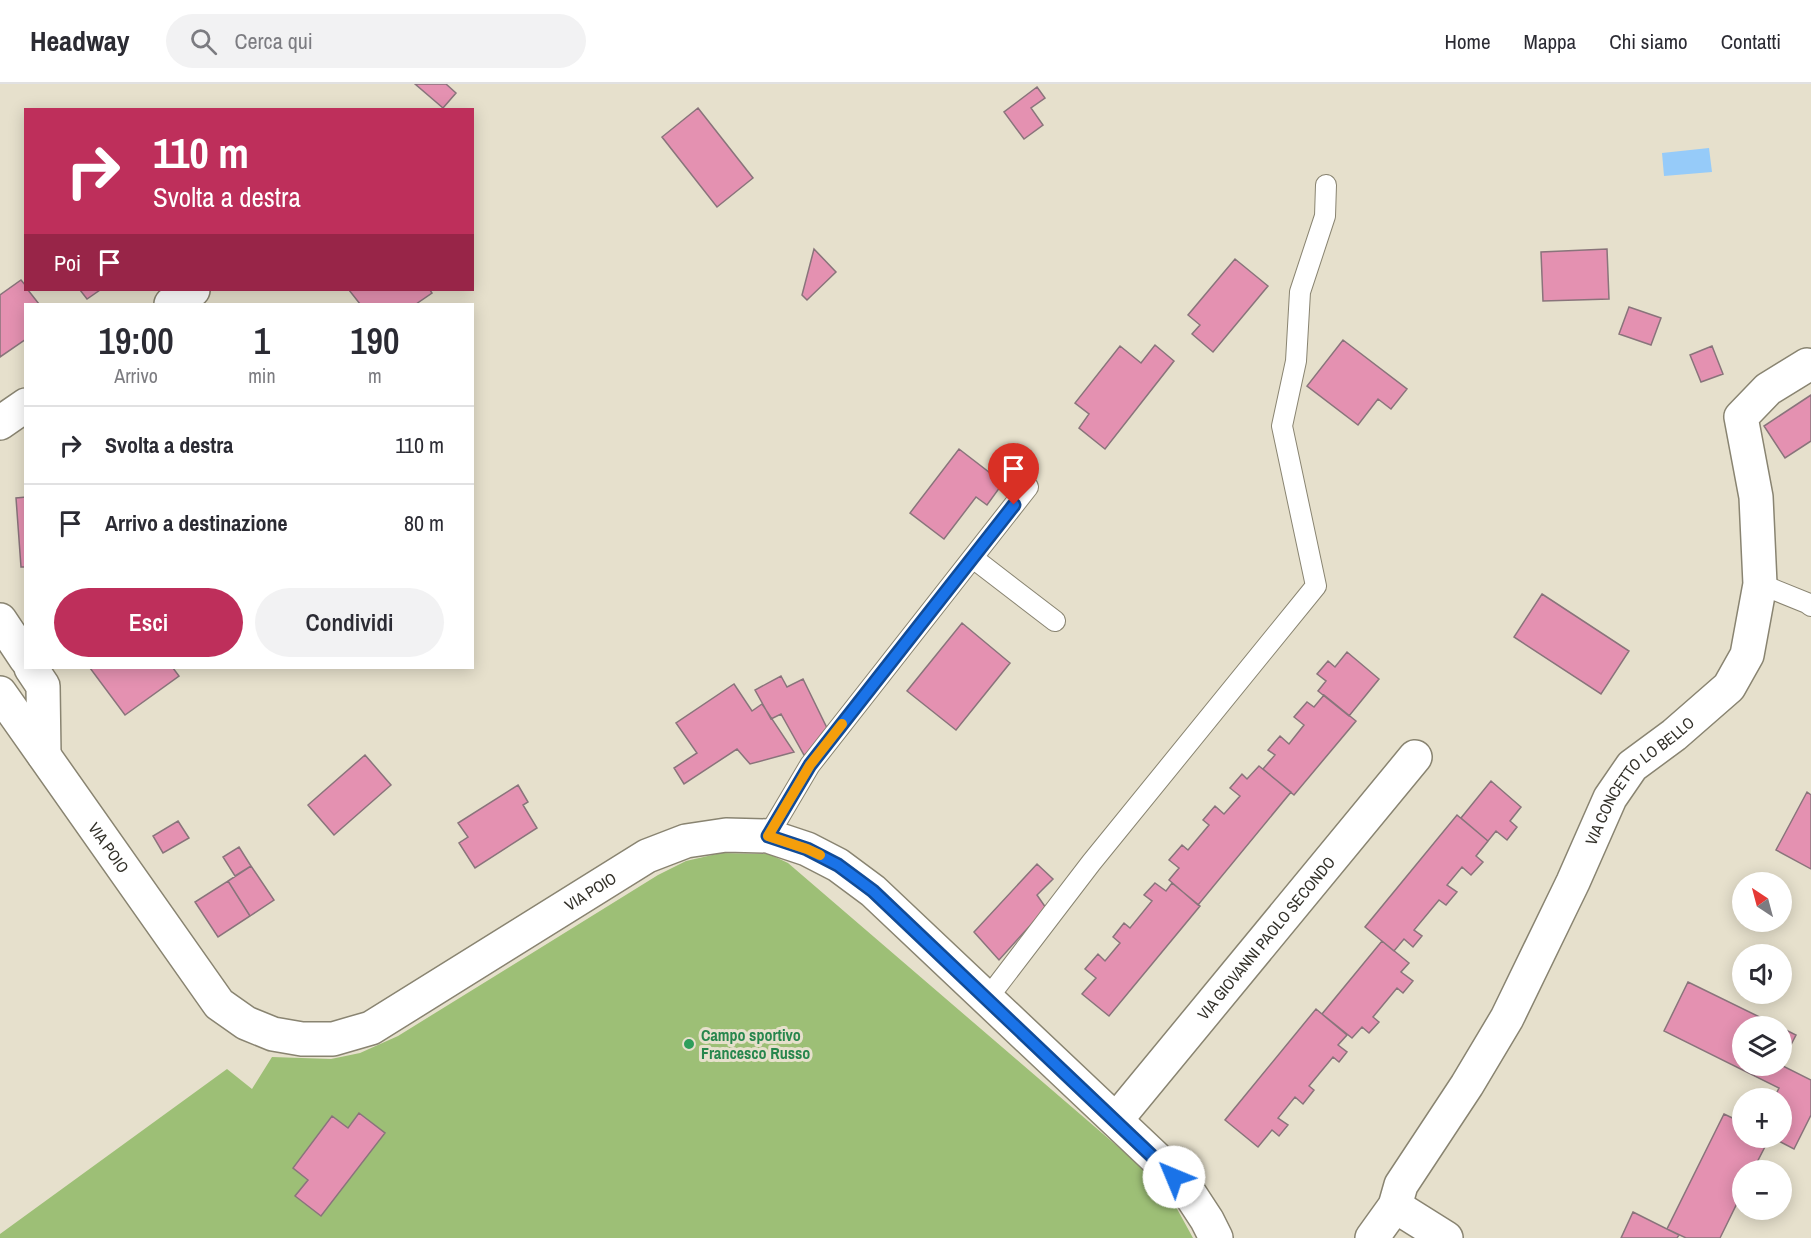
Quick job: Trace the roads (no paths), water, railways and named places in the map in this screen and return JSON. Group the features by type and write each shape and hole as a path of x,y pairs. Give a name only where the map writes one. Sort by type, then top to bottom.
{"street":[{"path":"173,303 191,291"},
{"name":"VIA CONCETTO LO BELLO","path":"1372,1238 1398,1219 1401,1185 1467,1085 1507,1018 1573,882 1610,798 1632,766 1674,735 1729,687 1747,655 1760,584 1756,497 1741,417 1768,389 1807,365"},
{"path":"0,423 24,406"},
{"path":"0,620 24,657"},
{"path":"32,669 43,686 44,755"},
{"name":"VIA POIO","path":"0,693 219,1004 246,1023 273,1034 302,1039 333,1039 371,1028 648,856 686,841 726,834 768,836 807,849 838,865 873,891 1188,1191 1216,1238"},
{"name":"VIA GIOVANNI PAOLO SECONDO","path":"1116,1120 1415,757"},
{"path":"1398,1219 1446,1238"}],"lane":[{"path":"987,999 1091,863 1316,586 1282,426 1296,361 1300,292 1325,216 1326,185"},
{"path":"768,836 810,765 1028,487"},
{"path":"973,558 1055,621"},
{"path":"1760,584 1811,606"}],"water":[{"path":"1709,148 1712,172 1664,176 1662,153"}],"place":[{"name":"Campo sportivo Francesco Russo","path":"689,1044"}]}
